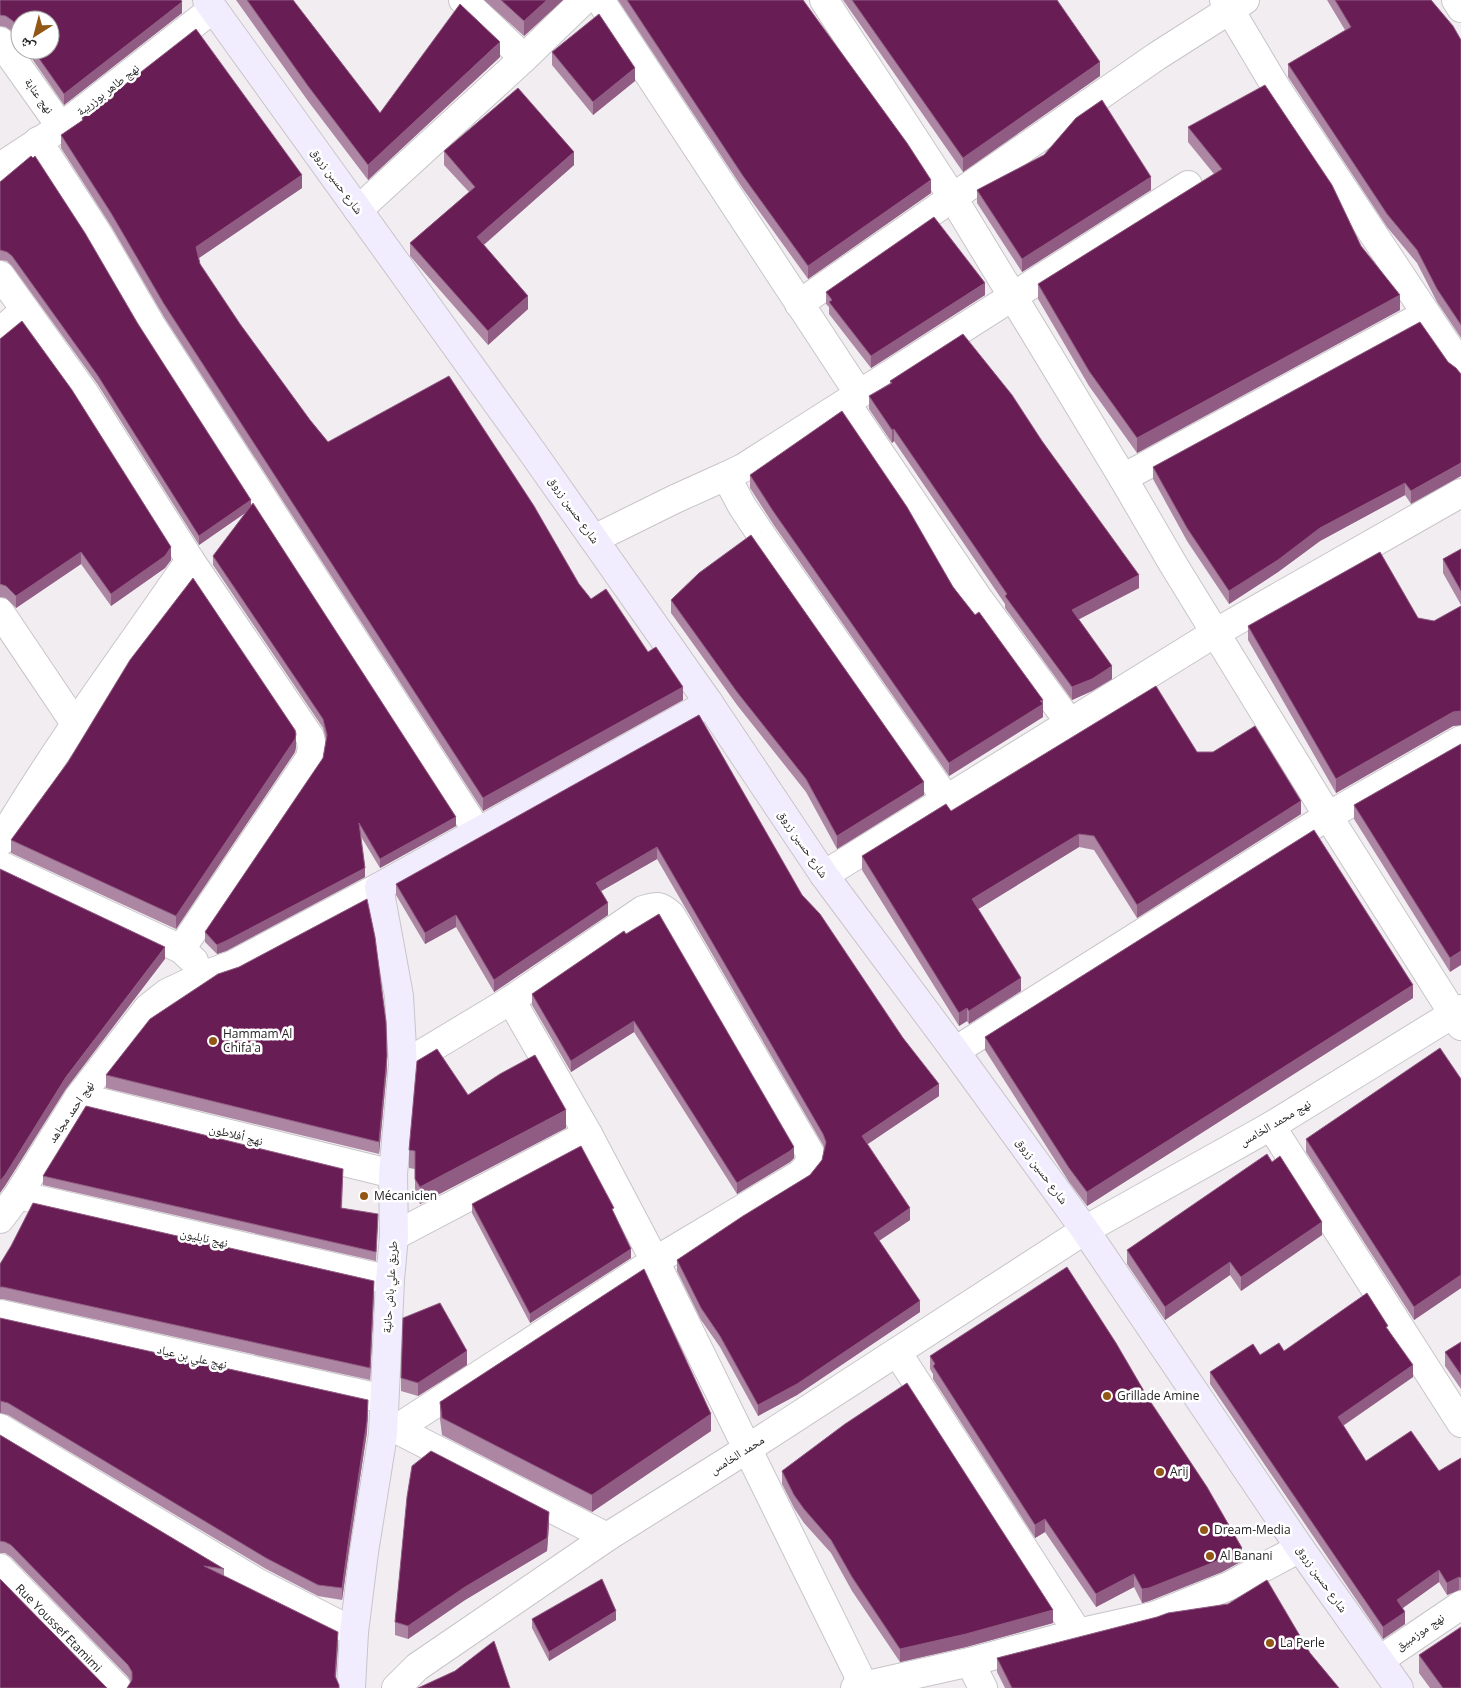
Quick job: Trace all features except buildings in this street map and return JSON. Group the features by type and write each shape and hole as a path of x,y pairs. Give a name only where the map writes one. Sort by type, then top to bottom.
{"street":[{"path":"464,0 524,58"},
{"path":"358,210 524,58 584,0"},
{"path":"600,0 799,304 852,398 978,598 1070,723"},
{"path":"824,0 953,198 1173,564 1328,816 1459,1017"},
{"path":"1456,0 1461,8"},
{"name":"نهج طاهر بوزريبة","path":"0,167 61,127 210,4"},
{"name":"شارع حسين زروق","path":"210,4 709,702 824,875 956,1051 1085,1230 1300,1548 1399,1688"},
{"path":"799,304 1233,4 1277,90 1461,366"},
{"name":"نهج عنابة","path":"0,41 61,127"},
{"path":"38,141 98,234 150,325 478,832"},
{"path":"594,539 726,476 1188,185"},
{"path":"0,275 85,394 190,560 310,737 312,747 310,758 181,949"},
{"path":"0,332 25,310"},
{"path":"1123,478 1426,314"},
{"path":"726,476 755,526 946,800"},
{"path":"824,875 1215,633 1461,493"},
{"path":"0,842 21,806 190,560"},
{"path":"0,612 76,725"},
{"path":"379,887 709,702"},
{"path":"956,1051 1328,816 1461,740"},
{"path":"0,865 181,949 208,974"},
{"name":"نهج احمد مجاهد","path":"7,1205 79,1097 148,1008 167,993 232,965 379,887"},
{"name":"طريق علي باش حانبة","path":"351,1688 354,1632 364,1552 390,1432 384,1399 394,1236 393,1174 403,1065 399,996 379,887"},
{"path":"390,1432 655,1261 799,1175 806,1169 810,1161 810,1153 671,914 663,908 655,906 643,910 510,1000 403,1065"},
{"path":"510,1000 588,1134 655,1261 861,1687 1154,1616 1229,1586 1300,1548"},
{"name":"نهج محمد الخامس","path":"1085,1230 1271,1126 1459,1017"},
{"name":"نهج أفلاطون","path":"79,1097 393,1174"},
{"path":"1271,1126 1461,1424"},
{"path":"394,1236 588,1134"},
{"name":"نهج نابليون","path":"7,1205 390,1280"},
{"name":"محمد الخامس","path":"396,1688 417,1667 607,1537 747,1449 1085,1230"},
{"name":"نهج علي بن عياد","path":"0,1314 384,1399"},
{"path":"897,1352 1078,1633"},
{"path":"0,1428 258,1583 354,1632"},
{"path":"390,1432 607,1537"},
{"name":"Rue Youssef Etamimi","path":"0,1568 117,1688"},
{"name":"نهج موزمبيق","path":"1380,1660 1461,1605"},
{"path":"970,1662 983,1688"}],"place":[{"name":"Hammam Al Chifa'a","path":"213,1041"},
{"name":"Mécanicien","path":"364,1196"},
{"name":"Grillade Amine","path":"1107,1396"},
{"name":"Arij","path":"1160,1472"},
{"name":"Dream-Media","path":"1204,1530"},
{"name":"Al Banani","path":"1210,1556"},
{"name":"La Perle","path":"1270,1643"}]}
